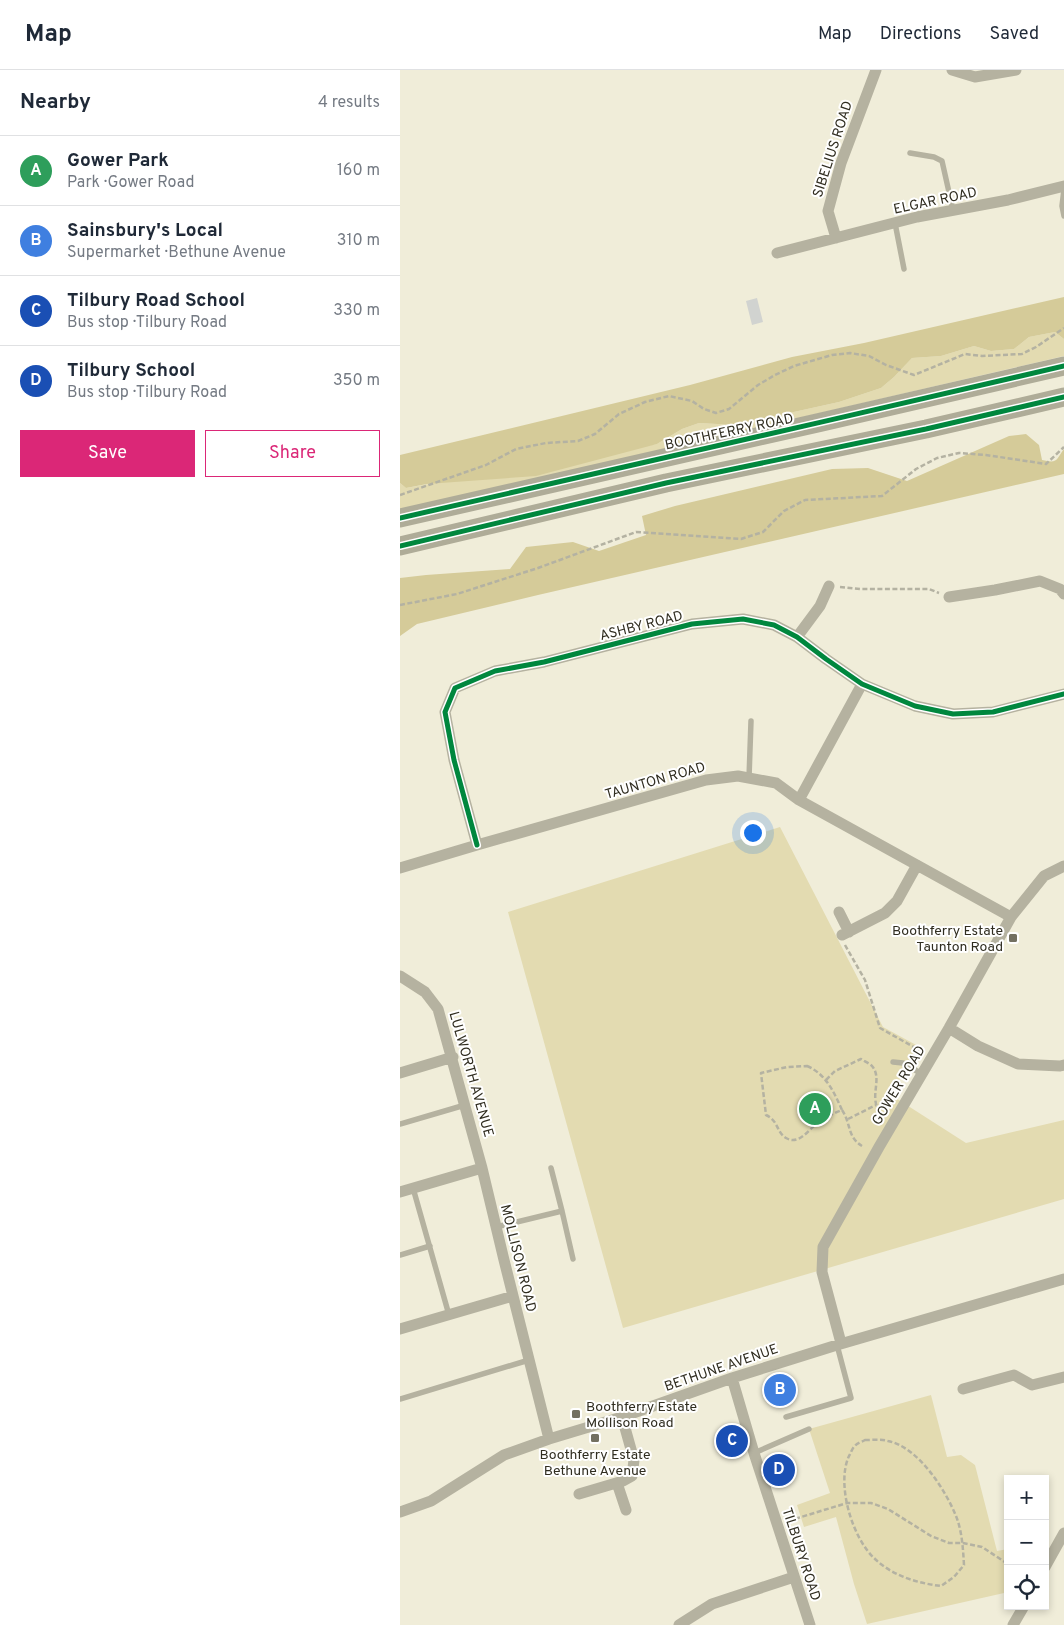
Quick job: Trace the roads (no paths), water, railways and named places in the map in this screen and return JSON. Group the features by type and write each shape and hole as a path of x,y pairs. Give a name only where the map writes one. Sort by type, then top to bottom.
{"main road":[{"name":"BOOTHFERRY ROAD","path":"400,546 663,470 920,400 1064,366"},
{"name":"BOOTHFERRY ROAD","path":"400,518 663,470 926,429 1064,397"},
{"path":"920,400 926,429"}],"street":[{"name":"SIBELIUS ROAD","path":"836,238 828,211 841,163 876,70"},
{"path":"952,70 975,77 1016,70"},
{"name":"ELGAR ROAD","path":"777,253 895,223 1064,188"},
{"path":"949,597 1040,581 1060,588 1064,594"},
{"path":"797,637 820,606 829,586"},
{"name":"ASHBY ROAD","path":"477,845 454,760 445,712 455,688 495,671 544,662 692,624 743,619 774,625 797,637 862,684 915,706 953,714 993,712 1064,694"},
{"path":"799,800 862,684"},
{"name":"TAUNTON ROAD","path":"400,868 706,780 738,776 776,784 799,800 1011,917"},
{"path":"839,912 845,934 885,913 897,901 917,865"},
{"name":"GOWER ROAD","path":"839,1344 822,1272 823,1246 1011,917 1044,876 1064,866"},
{"name":"LULWORTH AVENUE","path":"400,976 425,992 438,1008 482,1168"},
{"path":"949,1028 978,1046 1018,1064 1064,1065"},
{"path":"400,1074 452,1057"},
{"path":"400,1192 482,1168"},
{"name":"MOLLISON ROAD","path":"482,1168 549,1439"},
{"name":"BETHUNE AVENUE","path":"400,1512 431,1501 504,1455 549,1439 622,1417 732,1378 839,1344 1064,1279"},
{"path":"400,1329 513,1296"},
{"path":"963,1389 1014,1375 1032,1385 1064,1377"},
{"name":"TILBURY ROAD","path":"732,1378 754,1453 810,1625"},
{"path":"580,1494 617,1483 632,1476 634,1460 622,1417"},
{"path":"617,1483 626,1510"},
{"path":"1046,1565 1064,1533"},
{"path":"679,1625 712,1604 794,1576"},
{"path":"1013,1625 1022,1610"}],"lane":[{"path":"910,153 934,157 942,162 953,210"},
{"path":"1064,188 1062,206 1064,216"},
{"path":"895,223 904,269"},
{"path":"748,778 751,721"},
{"path":"893,1062 903,1063 922,1074"},
{"path":"400,1124 465,1105"},
{"path":"551,1168 573,1259"},
{"path":"413,1188 449,1314"},
{"path":"496,1227 562,1211"},
{"path":"400,1255 430,1246"},
{"path":"786,1417 852,1398 839,1344"},
{"path":"400,1399 529,1360"},
{"path":"754,1453 809,1430"}],"place":[{"name":"Boothferry Estate Taunton Road","path":"1013,938"},
{"name":"Gower Park","path":"815,1109"},
{"name":"Sainsbury's Local","path":"780,1390"},
{"name":"Boothferry Estate Mollison Road","path":"576,1414"},
{"name":"Boothferry Estate Bethune Avenue","path":"595,1438"},
{"name":"Tilbury Road School","path":"732,1441"},
{"name":"Tilbury School","path":"779,1470"}]}
